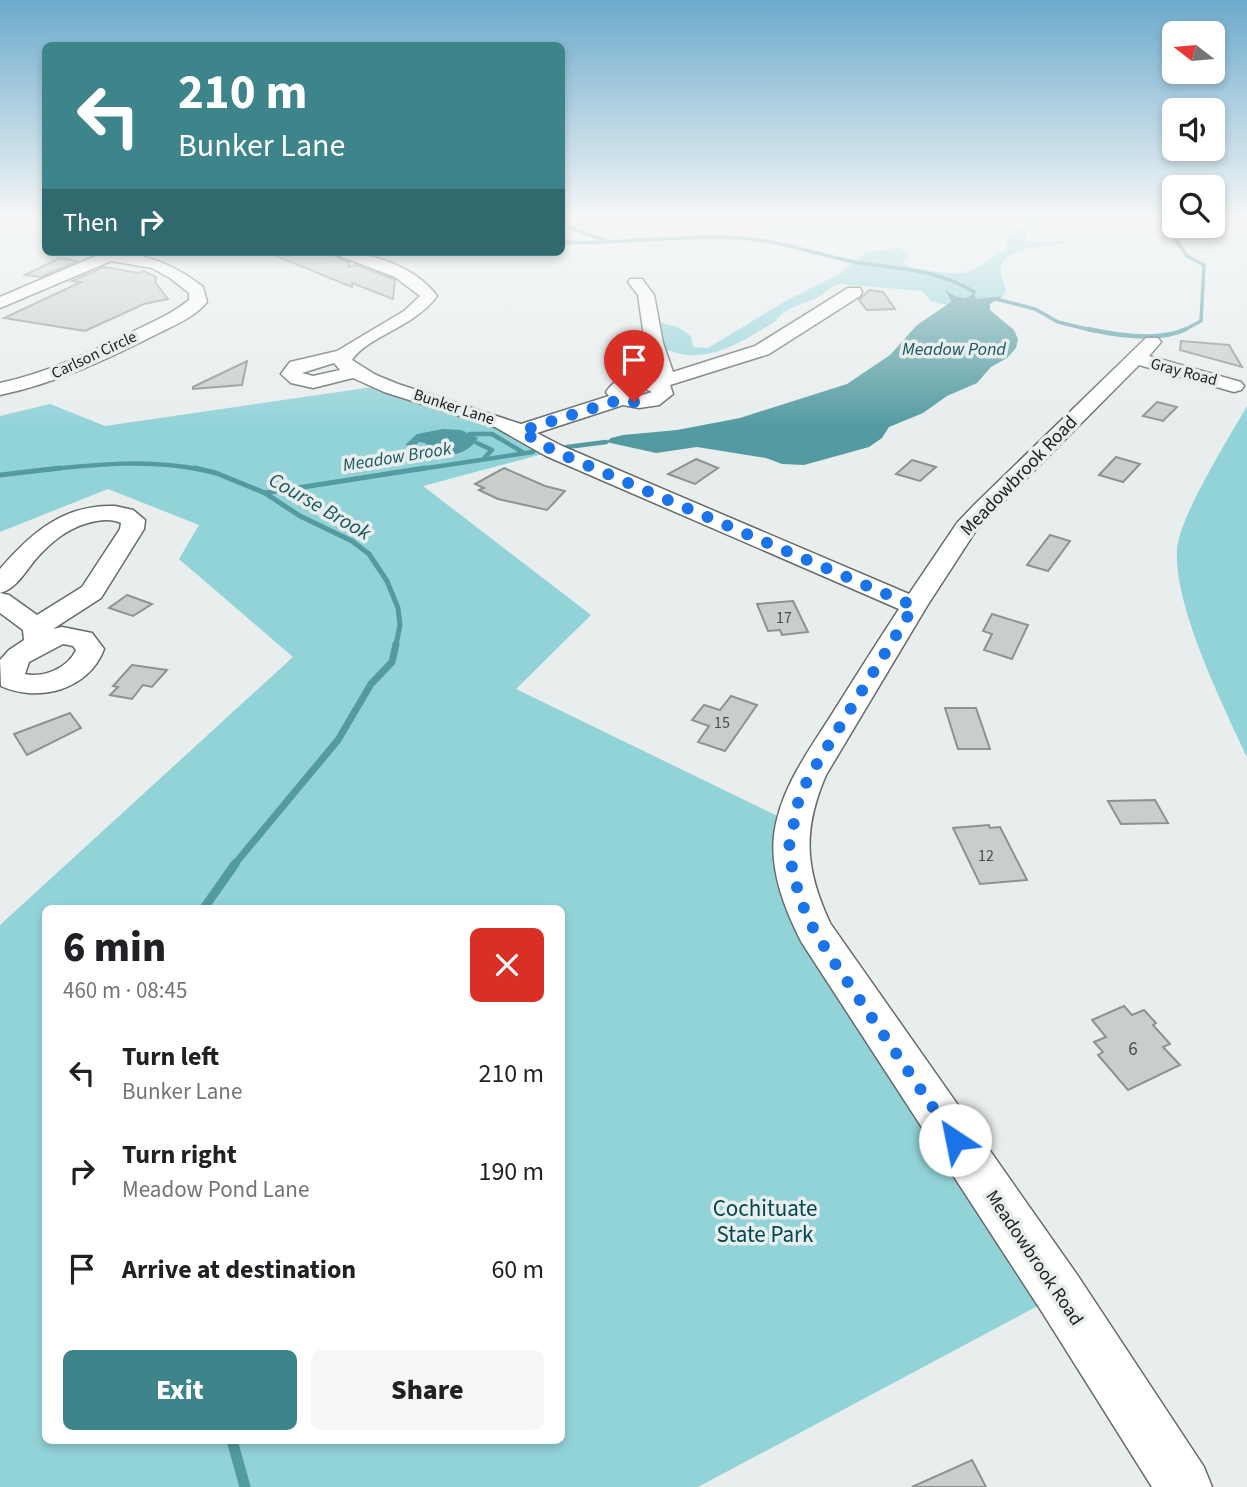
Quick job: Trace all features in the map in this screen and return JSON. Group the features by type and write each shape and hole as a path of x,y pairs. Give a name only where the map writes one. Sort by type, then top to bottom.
{"street":[{"path":"0,303 34,288"},
{"name":"Carlson Circle","path":"0,389 61,372 181,314 198,302 197,291 194,288"},
{"name":"Bunker Lane","path":"423,288 429,296 348,363 521,431 554,451 914,606"},
{"path":"641,288 646,295 654,343 664,371 658,382"},
{"path":"521,431 622,399 616,392 620,386 636,382 658,382 762,350 854,292"},
{"name":"Gray Road","path":"1143,350 1234,386"},
{"name":"Meadowbrook Road","path":"1143,350 983,509 952,547 799,798 789,847 793,874 802,904 815,932 1060,1294 1184,1487"},
{"path":"0,585 54,529 92,515 124,514 133,520 132,529 92,592 38,633 9,658 5,680 27,684 52,681 76,671 89,656 87,643 73,636 38,633 0,601"}],"green space":[{"path":"810,288 831,288 789,309 776,321 722,350 693,355 663,348 661,323 678,327 691,336 693,347 708,348"},
{"path":"891,288 1005,288 1006,291 1003,296 975,300 972,295 961,298 945,293 951,302 947,305 931,301 922,291"},
{"name":"Cochituate State Park","path":"386,385 489,418 554,451 423,486 591,615 516,689 792,823 793,874 1060,1294 698,1487 0,1487 0,925 293,657 179,559 199,525 108,489 0,532 0,416 50,404 105,426"},
{"path":"1247,406 1247,757 1192,627 1183,599 1177,550 1195,499"}],"water":[{"name":"Meadow Pond","path":"945,290 964,298 974,292 976,299 1003,296 990,304 990,310 1014,330 1018,339 1016,348 1007,358 991,367 977,383 947,396 923,413 889,427 882,438 869,447 804,465 782,464 766,458 697,447 656,453 606,442 623,435 677,430 740,418 847,384 890,355 917,325 951,302"},
{"path":"443,429 461,430 478,438 469,448 449,455 428,454 425,443 419,442 414,447 408,447 406,444 417,434"}],"building":[{"path":"67,288 160,288 168,299 144,304 85,331 4,318"},
{"path":"366,288 394,288 393,299"},
{"path":"869,290 883,292 895,309 867,310 859,300"},
{"path":"1181,341 1229,345 1242,367 1180,350"},
{"path":"247,361 242,385 193,389 193,387"},
{"path":"1157,402 1177,407 1163,421 1143,416"},
{"path":"1116,457 1140,464 1123,482 1099,475"},
{"path":"696,459 718,468 695,484 668,474"},
{"path":"912,460 936,467 920,481 896,474"},
{"path":"504,468 545,486 565,491 547,510 498,499 479,490 484,488 475,484"},
{"path":"1050,535 1070,541 1048,571 1027,565"},
{"path":"127,595 152,604 133,616 109,608"},
{"path":"793,601 808,632 782,635 780,630 768,631 757,604"},
{"path":"992,614 1028,625 1012,659 984,650 992,634 983,631"},
{"path":"132,665 167,670 152,687 143,685 132,699 110,695 118,687 113,686"},
{"path":"731,696 757,705 725,751 698,742 709,726 692,720 704,705 720,710"},
{"path":"945,708 976,708 990,749 958,749"},
{"path":"70,713 81,728 27,755 14,734"},
{"path":"1155,800 1168,823 1121,824 1108,801"},
{"path":"989,825 990,828 1000,827 1027,880 980,884 953,828"},
{"path":"1124,1006 1132,1015 1144,1010 1170,1044 1163,1047 1180,1065 1128,1090 1098,1055 1103,1052 1094,1042 1106,1037 1092,1020"},
{"path":"972,1460 986,1487 912,1487"}],"waterway":[{"path":"967,288 974,292"},
{"name":"Meadow Brook","path":"1185,329 1201,321 1203,288"},
{"name":"Meadow Brook","path":"996,299 1035,309 1058,322 1095,331"},
{"name":"Meadow Brook","path":"1088,329 1151,336 1185,329"},
{"path":"470,434 492,434 524,453"},
{"name":"Meadow Brook","path":"567,447 606,442"},
{"path":"477,443 492,450 485,457"},
{"name":"Meadow Brook","path":"414,470 533,452"},
{"name":"Course Brook","path":"44,470 104,464 163,465 203,470"},
{"name":"Course Brook","path":"0,475 60,468"},
{"name":"Course Brook","path":"195,468 216,473 265,493"},
{"name":"Meadow Brook","path":"265,493 425,468"},
{"name":"Course Brook","path":"265,493 300,516 352,541 369,554 387,581 398,608 400,625 396,645"},
{"name":"Course Brook","path":"234,865 338,740 371,684 392,662 396,644"},
{"name":"Course Brook","path":"206,905 235,864"},
{"name":"Course Brook","path":"233,1444 245,1487"}],"route":[{"path":"634,402 622,399 521,431 554,451 914,606 810,775 799,798 789,847 797,889 815,932 955,1140"}]}
